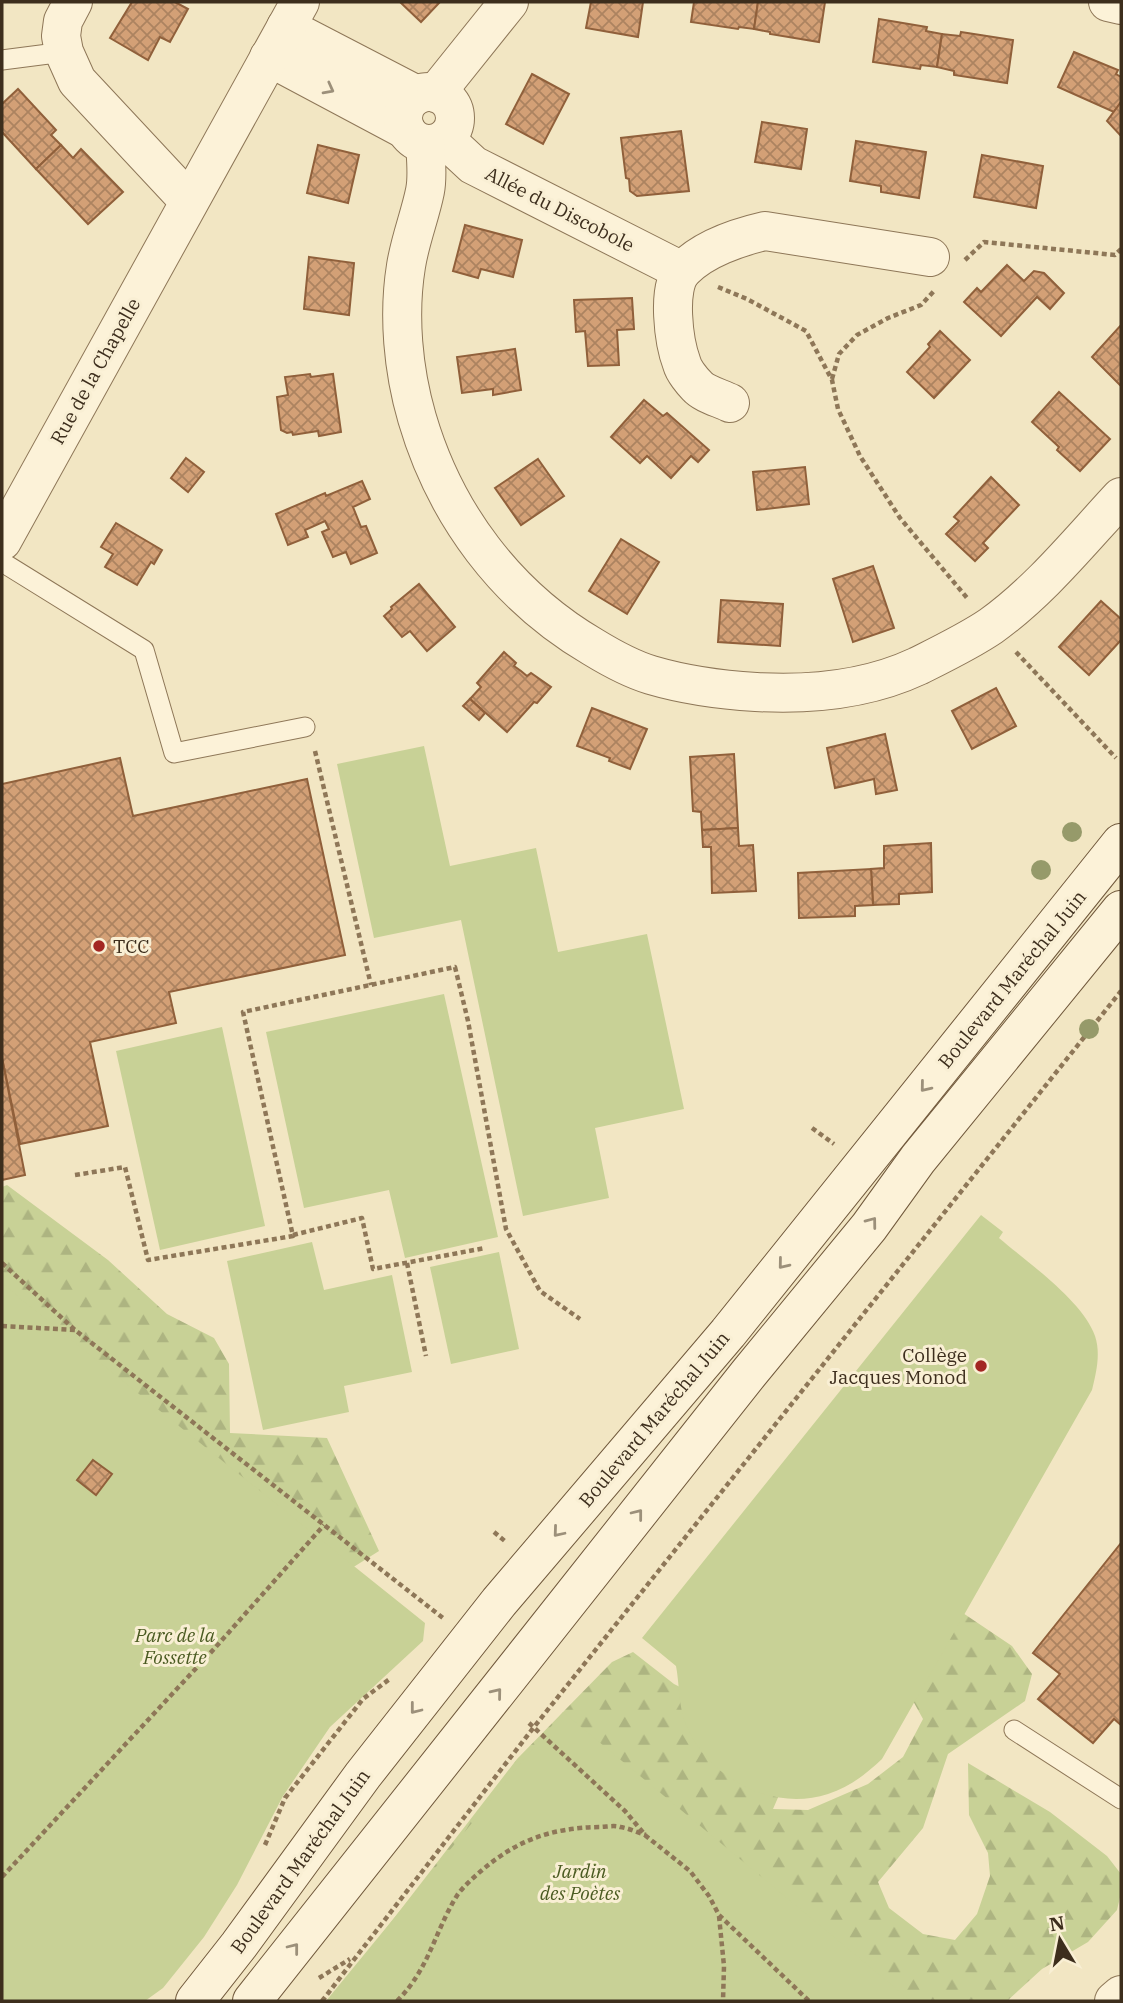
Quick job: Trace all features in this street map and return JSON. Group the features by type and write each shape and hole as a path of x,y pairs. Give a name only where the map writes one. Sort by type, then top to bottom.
{"street":[{"path":"73,2 63,20 61,37 64,52 78,81 189,201"},
{"path":"509,2 426,120 426,188 406,266 404,358 417,418 455,510 505,578 538,609 593,647 651,675 723,690 787,694 857,687 916,667 991,626 1046,578 1121,497"},
{"path":"1108,2 1121,5"},
{"name":"Allée du Discobole","path":"285,29 426,120 473,165 682,271"},
{"name":"Rue de la Chapelle","path":"2,541 285,29"},
{"path":"730,403 698,388 682,366 674,321 674,294 682,271 710,251 738,237 765,231 942,271"},
{"name":"Boulevard Maréchal Juin","path":"195,2001 363,1775 499,1602 728,1333 1121,843"},
{"path":"252,2001 741,1384 869,1227 918,1159 1121,910"},
{"path":"1114,2001 1121,1995"}],"lane":[{"path":"2,60 64,52"},
{"path":"2,562 144,650 174,753 305,727"},
{"path":"1014,1730 1121,1800"}],"path":[{"path":"832,380 839,354 857,335 920,305 942,271 984,242 1115,254 1121,249"},
{"path":"682,271 747,299 806,331 832,380 838,408 860,456 900,518 991,626 1116,758"},
{"path":"305,727 318,757 371,985"},
{"path":"293,1235 243,1012 455,967 468,1021 506,1229 540,1291 580,1319"},
{"path":"322,2001 534,1727 1121,990"},
{"path":"812,1128 842,1150"},
{"path":"75,1175 125,1167 148,1260 293,1235 362,1219 373,1269 485,1248"},
{"path":"407,1263 426,1356"},
{"path":"2,1264 75,1330 443,1618"},
{"path":"2,1326 75,1330"},
{"path":"2,1877 214,1649 324,1525"},
{"path":"494,1532 508,1544"},
{"path":"528,1723 625,1811 646,1836 690,1871 709,1896 719,1915 809,2001"},
{"path":"397,2001 410,1988 424,1966 460,1892 489,1864 508,1851 530,1838 579,1827 620,1826 646,1836"},
{"path":"719,1915 724,1966 723,2001"},
{"path":"312,1982 354,1957"}],"green space":[{"path":"424,746 450,866 536,848 558,952 647,934 684,1109 595,1128 609,1198 523,1216 461,920 374,938 337,764"},
{"path":"444,994 498,1237 405,1258 389,1190 304,1208 266,1032"},
{"path":"222,1027 265,1226 160,1250 116,1051"},
{"name":"Parc de la Fossette","path":"7,1185 108,1260 167,1314 214,1338 229,1364 230,1433 327,1438 379,1551 309,1595 2,2001 2,1187"},
{"path":"981,1215 1003,1232 999,1238 1067,1296 1089,1323 1098,1350 1092,1390 882,1759 857,1779 828,1794 806,1799 762,1794 723,1773 707,1757 684,1719 676,1666 642,1638"},
{"path":"312,1242 324,1290 392,1275 412,1372 344,1386 349,1412 263,1430 227,1261"},
{"path":"499,1252 519,1349 451,1364 430,1267"},
{"name":"Parc de la Fossette","path":"2,1282 425,1623 423,1641 330,1727 283,1796 237,1885 204,1937 163,1988 145,2001 2,2001"},
{"path":"948,1603 1012,1646 1032,1674 1025,1701 948,1754 923,1828 878,1882 889,1908 923,1934 955,1940 977,1914 990,1876 988,1853 969,1815 968,1763 1050,1812 1107,1856 1121,1874 1117,1910 1088,1942 1042,1969 1007,2001 330,2001 517,1759 612,1662 633,1652 674,1684 800,1747 773,1809 808,1810 868,1784 903,1757 923,1719 896,1670"},
{"name":"Jardin des Poètes","path":"563,1712 911,2001 326,2001"}],"building":[{"path":"132,2 175,2 188,9 170,42 160,37 148,60 110,38"},
{"path":"400,2 440,2 421,22"},
{"path":"591,2 643,2 638,37 586,28"},
{"path":"694,2 758,2 754,29 691,22"},
{"path":"758,2 825,2 819,42 754,29"},
{"path":"879,19 927,27 926,31 942,34 937,67 921,65 920,69 873,62"},
{"path":"961,32 1013,40 1007,83 954,75 954,71 937,67 942,34 960,36"},
{"path":"1074,52 1118,70 1116,74 1121,77 1121,102 1114,112 1058,87"},
{"path":"532,74 569,94 543,144 506,124"},
{"path":"18,89 56,130 51,135 61,145 36,169 2,132 2,104"},
{"path":"1121,102 1121,136 1107,121"},
{"path":"762,122 807,129 801,169 755,162"},
{"path":"681,131 689,191 637,196 630,191 621,138"},
{"path":"856,141 926,152 919,198 881,192 881,186 850,181"},
{"path":"61,145 73,158 81,149 123,192 88,224 36,169"},
{"path":"318,145 359,155 348,203 307,193"},
{"path":"982,155 1043,166 1036,208 974,197"},
{"path":"465,225 522,240 513,277 481,269 478,278 453,271"},
{"path":"309,257 354,263 349,315 304,309"},
{"path":"1007,265 1024,281 1034,271 1044,273 1064,293 1050,309 1037,297 1001,336 964,302 977,288 981,292"},
{"path":"632,298 634,329 617,330 619,365 588,366 585,331 576,332 574,300"},
{"path":"1121,325 1121,386 1092,357"},
{"path":"940,331 970,360 934,398 907,372 930,347 928,344"},
{"path":"515,349 521,390 493,395 493,389 462,393 457,357"},
{"path":"310,374 311,377 333,374 341,432 319,436 318,431 293,435 292,432 281,430 277,397 288,395 285,377"},
{"path":"1059,392 1110,439 1080,471 1032,422"},
{"path":"644,400 663,416 667,413 709,450 698,462 691,456 671,478 647,456 640,463 611,437"},
{"path":"186,458 204,472 188,492 171,478"},
{"path":"538,459 564,496 521,525 495,488"},
{"path":"805,467 809,504 757,510 753,472"},
{"path":"991,477 1019,505 983,543 988,548 975,561 946,534 959,521 954,517"},
{"path":"362,481 370,499 353,507 361,527 366,526 377,553 351,564 346,552 333,557 322,532 329,529 325,521 305,530 308,537 288,545 276,514"},
{"path":"116,523 162,550 137,585 105,567 113,554 101,547"},
{"path":"621,539 659,562 627,614 589,591"},
{"path":"873,566 894,628 853,642 833,579"},
{"path":"419,584 455,627 427,651 410,631 402,637 384,616"},
{"path":"721,600 783,604 780,646 718,642"},
{"path":"1101,601 1121,619 1121,640 1089,675 1059,647"},
{"path":"504,652 516,663 514,666 527,676 531,673 551,687 507,732 470,699 481,687 477,683"},
{"path":"996,688 1016,726 972,749 952,711"},
{"path":"470,699 485,713 479,720 463,706"},
{"path":"592,708 647,729 630,769 609,761 610,758 577,746"},
{"path":"885,734 897,790 876,794 874,779 835,788 827,748"},
{"path":"734,754 738,828 702,830 701,812 693,811 690,757"},
{"path":"120,758 133,816 307,779 345,955 169,992 176,1023 90,1042 108,1126 20,1144 2,1058 2,784"},
{"path":"738,828 739,846 753,845 756,891 712,893 711,847 703,847 702,830"},
{"path":"931,843 932,892 899,894 899,904 873,905 871,869 884,868 884,846"},
{"path":"871,869 873,905 855,906 855,916 799,918 798,873"},
{"path":"2,1058 25,1175 2,1180"},
{"path":"93,1460 112,1474 96,1495 77,1480"},
{"path":"1121,1543 1121,1725 1114,1719 1093,1743 1038,1699 1060,1674 1033,1653"}],"place":[{"name":"TCC","path":"99,946"},
{"name":"Collège Jacques Monod","path":"981,1366"}]}
